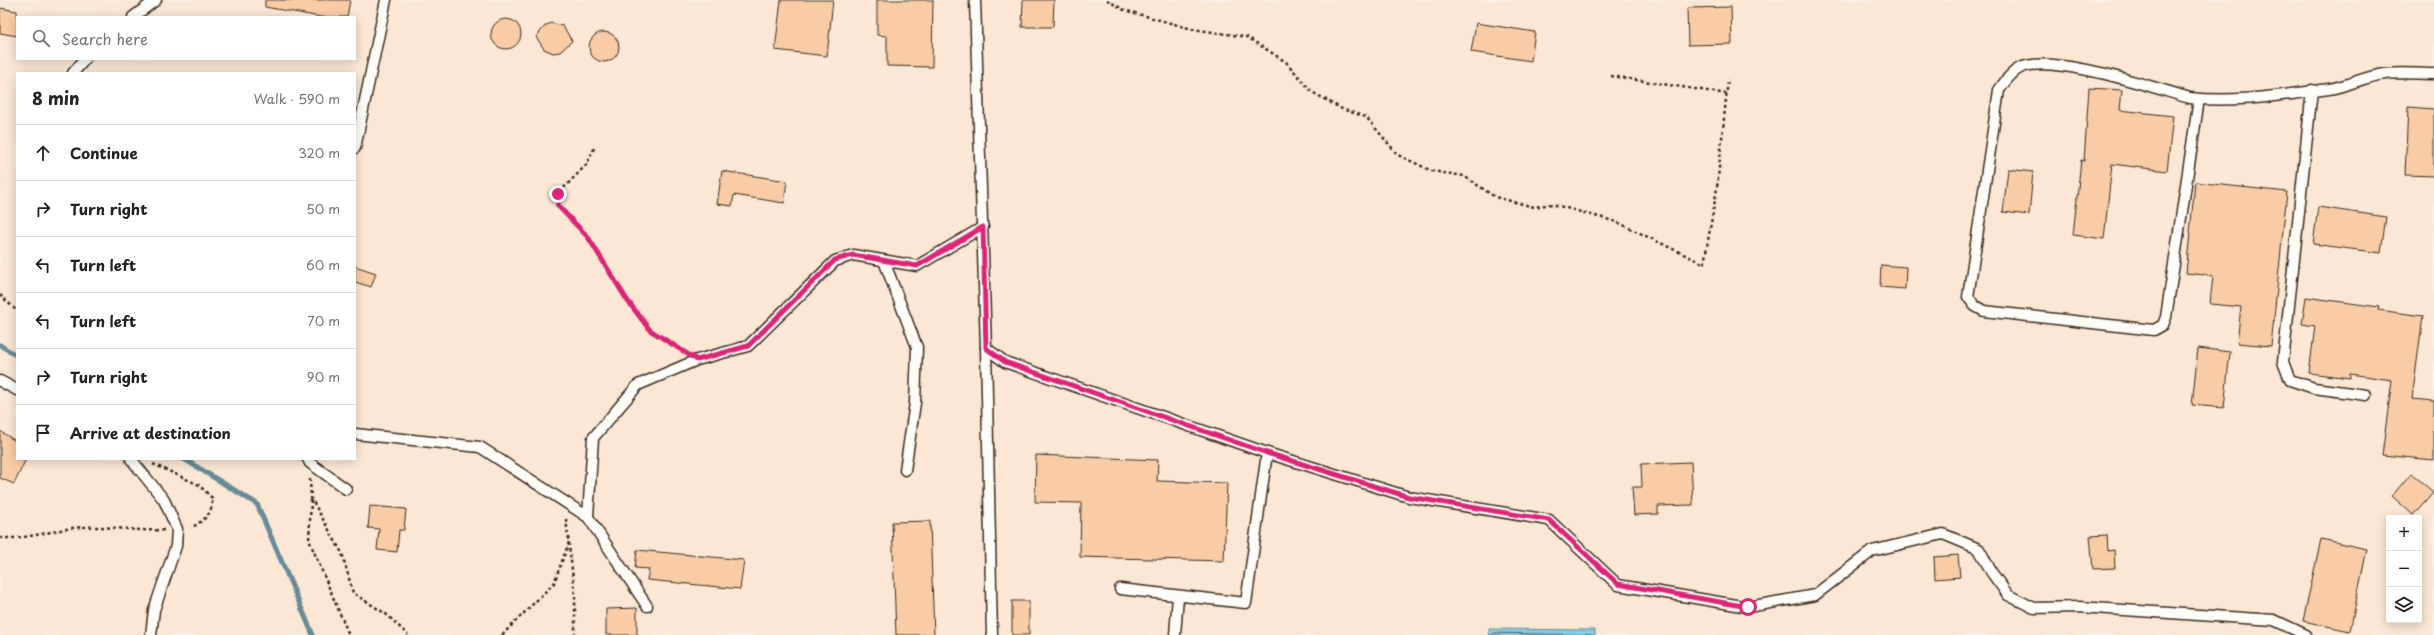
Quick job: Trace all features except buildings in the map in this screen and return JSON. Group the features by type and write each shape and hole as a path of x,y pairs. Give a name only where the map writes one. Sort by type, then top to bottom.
{"lane":[{"path":"134,16 156,0"},
{"path":"356,143 386,0"},
{"path":"975,0 983,227 992,635"},
{"path":"74,72 84,60"},
{"path":"2200,99 2166,318 2163,325 2154,330 1984,311 1975,306 1968,297 1990,138 1999,90 2009,76 2020,68 2038,63 2105,74 2200,99 2218,101 2248,100 2312,90 2330,89 2384,74 2434,74"},
{"path":"2312,90 2283,362 2290,380 2314,388 2366,395"},
{"path":"588,517 593,438 638,384 697,360 748,346 835,260 853,255 917,266 983,227"},
{"path":"884,261 917,347 915,403 905,470"},
{"path":"986,348 1005,362 1267,453 1409,497 1549,520 1618,584 1748,607 1815,595 1872,551 1943,534 1979,549 1992,573 2008,595 2034,608 2079,607 2274,620 2306,635"},
{"path":"0,381 16,389"},
{"path":"356,434 480,447 588,517 647,606"},
{"path":"1120,589 1246,603 1267,453"},
{"path":"132,460 164,500 177,529 176,546 154,610 151,635"},
{"path":"309,461 346,489"},
{"path":"1175,635 1178,596"}],"path":[{"path":"1108,0 1124,10 1192,29 1248,37 1286,62 1312,92 1342,109 1366,117 1398,154 1432,171 1464,176 1495,197 1534,207 1552,204 1617,222 1704,264 1717,188 1728,79"},
{"path":"1611,76 1727,94"},
{"path":"594,148 587,164 558,194 558,206 588,237 627,300 650,330 697,360"},
{"path":"0,295 16,310"},
{"path":"0,538 22,539 72,528 94,527 140,532 190,529 207,518 212,509 212,498 199,485 146,461"},
{"path":"309,461 311,498 309,540 349,635"},
{"path":"311,498 342,553 353,593 386,614 408,635"},
{"path":"564,501 575,595 575,635"},
{"path":"502,635 554,583 569,542"}],"shaded area":[{"path":"0,0 2434,0 2434,635 0,635"}],"water":[{"path":"1489,629 1595,630 1595,635 1489,635"}],"waterway":[{"path":"0,345 16,355"},
{"path":"186,460 257,504 313,635"}],"route":[{"path":"558,194 558,206 588,237 627,300 650,330 697,360 748,346 835,260 853,255 917,266 983,227 986,348 1005,362 1267,453 1409,497 1549,520 1618,584 1748,607"}]}
